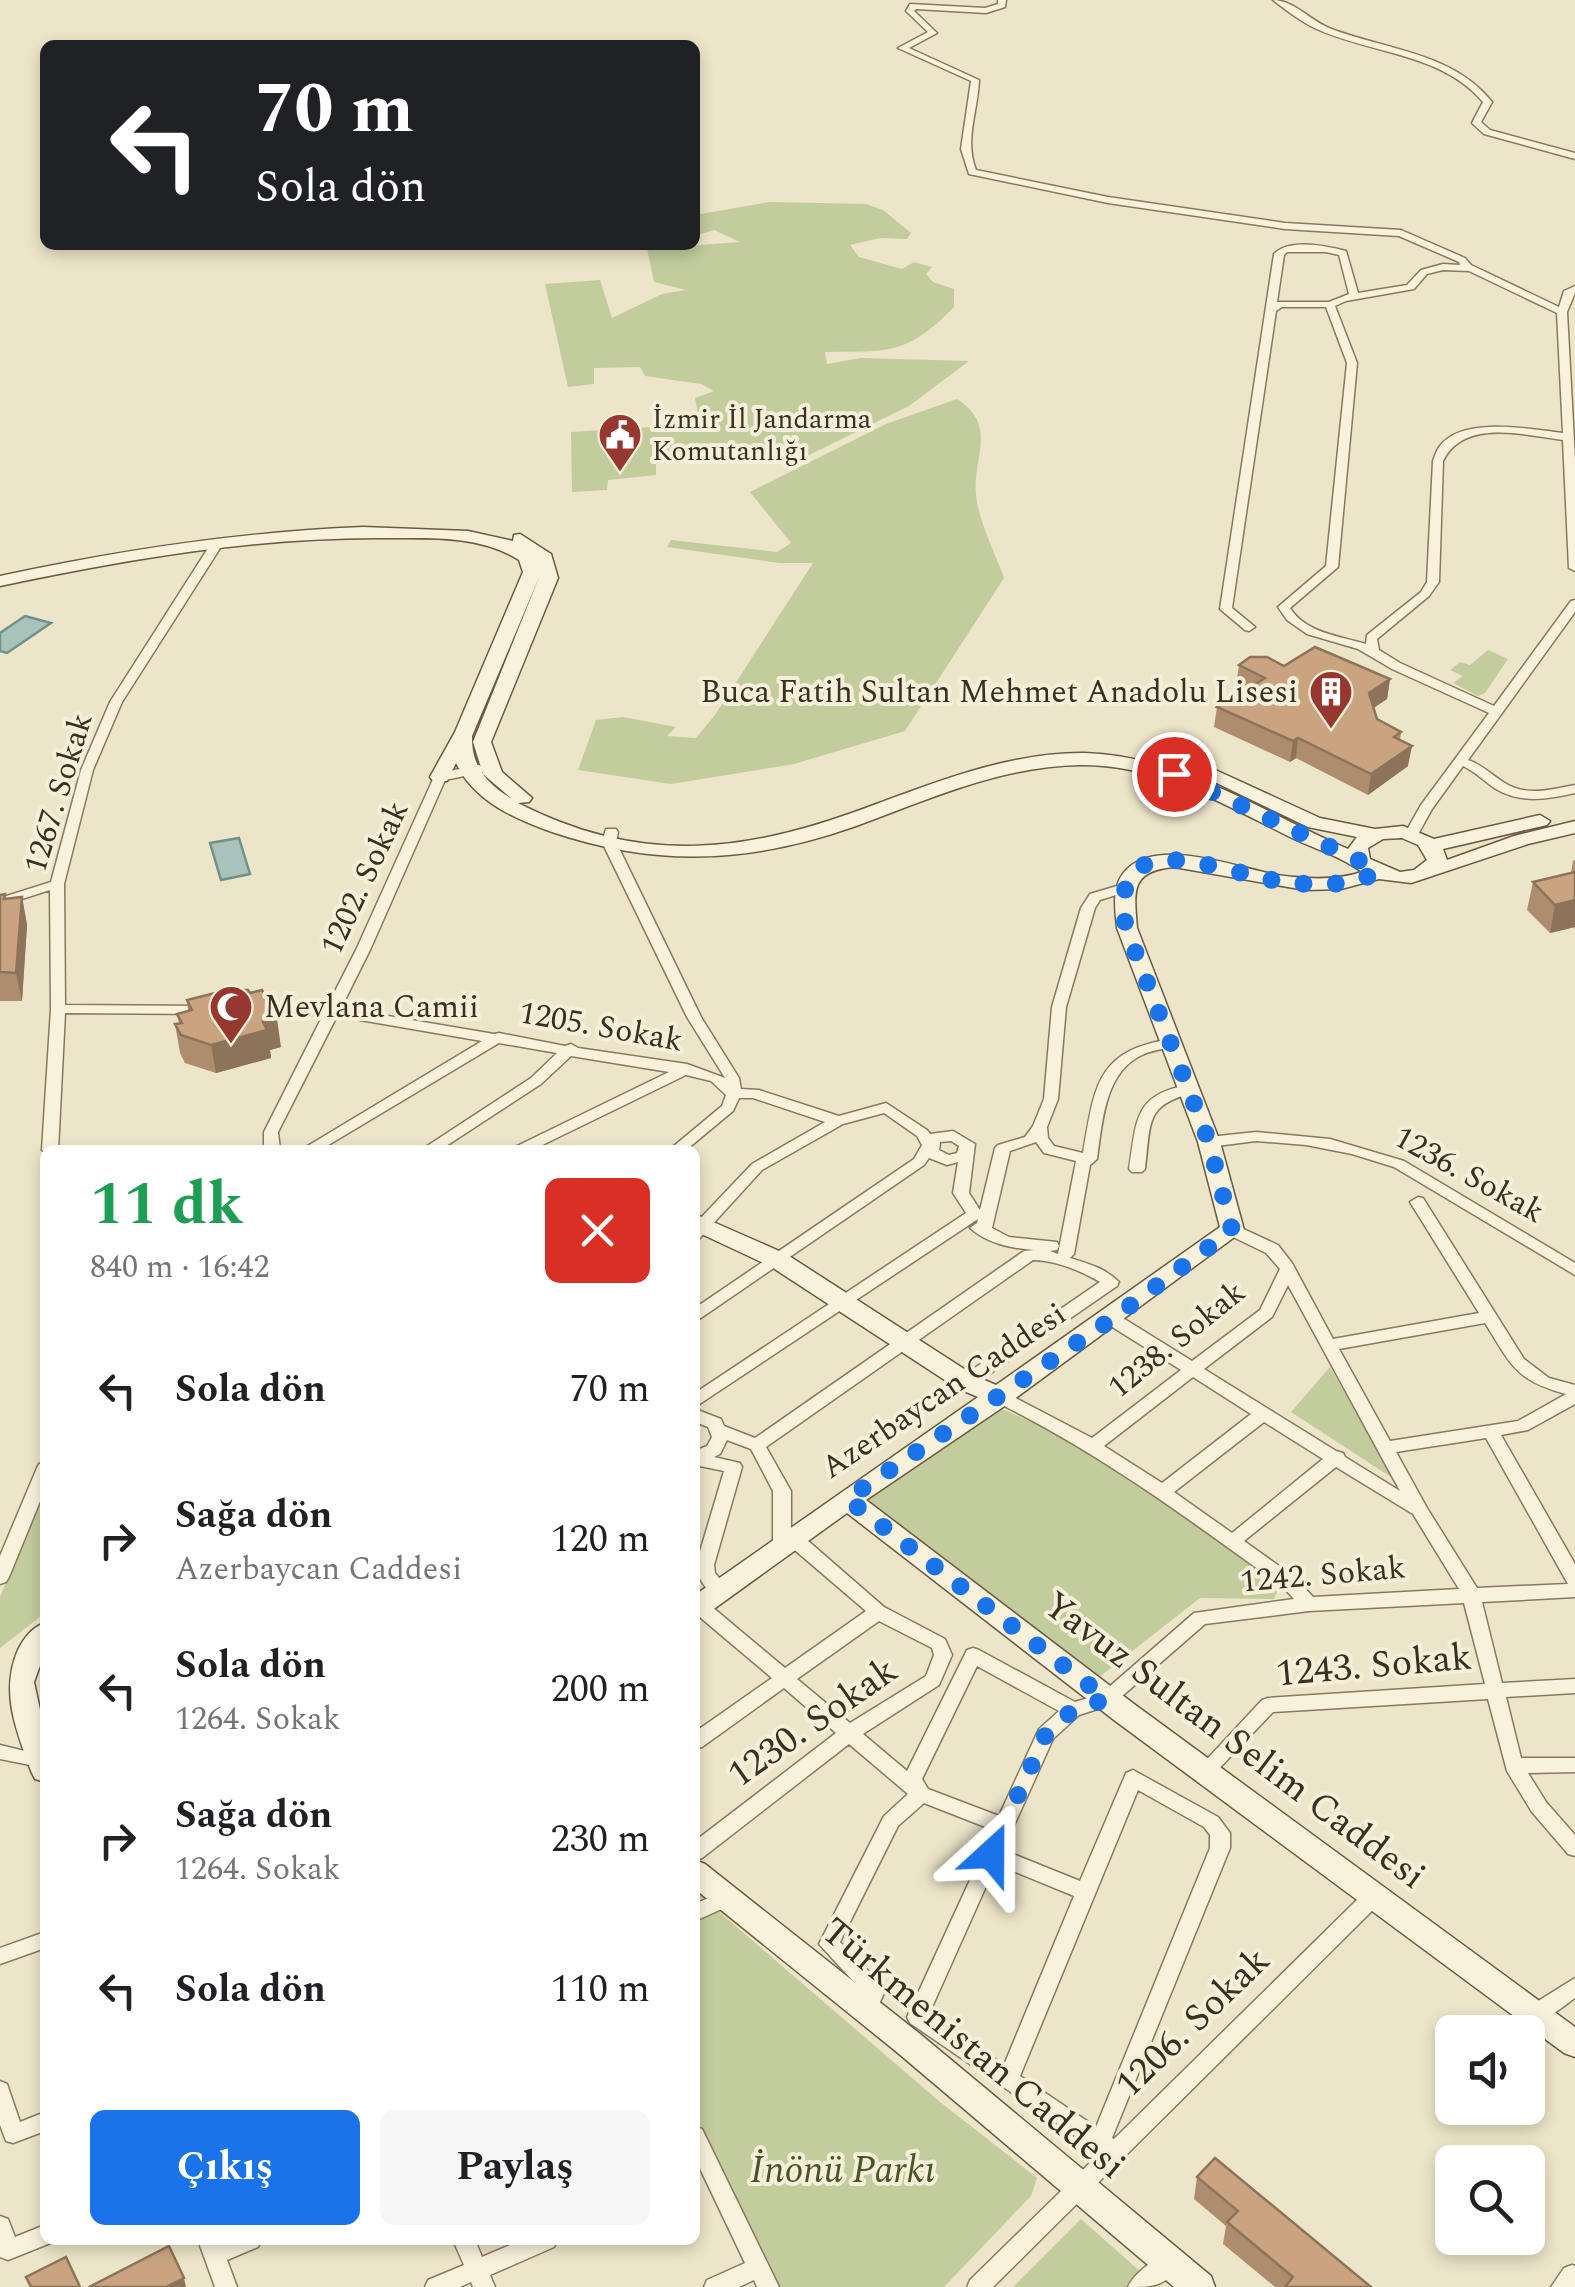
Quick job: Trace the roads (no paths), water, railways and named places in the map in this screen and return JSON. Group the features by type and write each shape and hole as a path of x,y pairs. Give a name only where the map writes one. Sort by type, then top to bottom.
{"main road":[{"path":"0,570 172,538 274,529 442,525 475,527 513,536 540,551 548,564 549,578 482,734 481,773"},
{"path":"0,581 218,542 444,533 479,536 518,550 530,564 530,582 437,784"},
{"path":"466,724 460,748 481,773 532,804 610,837 680,852 751,849 793,839 984,770 1082,759 1139,765 1174,774 1369,867 1416,876 1444,871 1521,840 1575,827"},
{"path":"610,837 672,840 751,835 980,758 1018,750 1076,746 1134,750 1170,758 1315,823 1373,834 1411,835 1431,846 1437,860 1426,873 1416,876"},
{"path":"1431,846 1575,813"},
{"path":"1369,867 1358,846 1373,834"},
{"path":"1232,1230 1209,1142 1126,928 1127,888 1134,873 1145,865 1172,859 1310,884 1348,885 1369,867"},
{"path":"700,1228 778,1260 966,1382 1000,1396"},
{"name":"Azerbaycan Caddesi","path":"705,1602 847,1499 1112,1319 1232,1230"},
{"name":"Yavuz Sultan Selim Caddesi","path":"847,1499 1107,1699 1575,2044"},
{"path":"40,1638 25,1655 32,1662 16,1676 40,1748"},
{"name":"Türkmenistan Caddesi","path":"700,1876 868,2009 1199,2287"}],"street":[{"path":"1002,0 1002,5 986,10 913,6 910,11 933,33 902,48 975,80 966,120 966,159 972,172 1108,200 1285,226 1402,233 1566,315"},
{"path":"1277,0 1326,30 1430,62 1465,82 1488,102 1476,122 1487,132 1575,156"},
{"path":"1249,627 1226,610 1285,226"},
{"path":"1284,249 1326,248 1342,253 1354,296"},
{"path":"1270,310 1280,304 1330,304 1410,287 1424,272 1467,267"},
{"path":"1575,289 1568,293 1566,315 1575,568"},
{"path":"1330,304 1352,363 1332,567 1284,606 1287,614 1317,634 1356,643 1496,712"},
{"path":"1374,652 1370,642 1373,634 1416,602 1433,582 1438,461 1443,446 1460,435 1487,430 1568,437"},
{"name":"1267. Sokak","path":"50,1145 58,1009 57,884 87,770 116,702 218,542"},
{"path":"1411,835 1575,604"},
{"path":"1460,761 1486,770 1500,786 1518,793 1548,795 1575,789"},
{"name":"1202. Sokak","path":"272,1145 271,1132 333,1011 437,784 481,773"},
{"path":"610,837 694,1017 732,1078 734,1094 728,1108 691,1145"},
{"path":"0,902 57,884"},
{"path":"983,1232 1003,1148 1021,1146 1040,1127 1051,1099 1060,1000 1088,908 1095,897 1127,888"},
{"path":"58,1009 218,1010"},
{"name":"1205. Sokak","path":"237,1010 333,1011 571,1048 716,1078 734,1094 754,1093 838,1122"},
{"path":"317,1145 499,1038"},
{"path":"1066,1254 1101,1096 1116,1065 1144,1046 1172,1044"},
{"path":"437,1145 525,1088 571,1048"},
{"path":"530,1145 687,1070"},
{"path":"1136,1169 1153,1102 1167,1092 1189,1090"},
{"path":"700,1225 757,1167 838,1122 886,1108 922,1133 930,1145"},
{"path":"1040,1127 1041,1138 1050,1150 1086,1160"},
{"path":"684,1145 700,1134"},
{"path":"700,1313 919,1162 940,1136 964,1140 967,1152 961,1194 975,1214 700,1398"},
{"name":"1236. Sokak","path":"1209,1142 1275,1138 1380,1156 1400,1164 1575,1270"},
{"path":"1418,1202 1518,1363 1530,1375 1573,1401"},
{"path":"966,1382 1111,1282 1048,1244 1006,1242 967,1220"},
{"path":"1232,1230 1272,1248 1470,1594 1514,1766 1539,1807 1575,1848"},
{"path":"757,1446 1030,1255 1045,1255 1095,1272"},
{"name":"1238. Sokak","path":"1093,1446 1266,1313 1286,1270"},
{"path":"1329,1345 1489,1317"},
{"path":"1112,1319 1420,1512"},
{"path":"1000,1396 1055,1422 1093,1446 1290,1583 1309,1604"},
{"path":"1386,1448 1522,1426 1573,1401"},
{"path":"1161,1492 1264,1413"},
{"path":"700,1417 707,1418 719,1430 757,1446 782,1491 787,1541"},
{"path":"700,1456 719,1444 719,1430"},
{"path":"1490,1431 1575,1580"},
{"path":"1232,1542 1337,1457"},
{"path":"700,1459 734,1466 705,1565 705,1602 784,1679 921,1794 1004,1826"},
{"path":"0,1577 40,1480"},
{"name":"1230. Sokak","path":"700,1848 848,1734 933,1680 943,1655 939,1644 878,1612 787,1541"},
{"name":"1242. Sokak","path":"1107,1699 1200,1618 1309,1604 1575,1590"},
{"path":"700,1738 878,1612"},
{"path":"939,1644 973,1655 1073,1710"},
{"path":"921,1794 914,1779 973,1655"},
{"name":"1243. Sokak","path":"1205,1771 1268,1705 1575,1686"},
{"path":"1008,2080 1133,1778 1211,1822 1220,1834 1220,1848 1106,2146 1008,2080 917,2017 1046,1734 1073,1710 1107,1699"},
{"path":"0,1752 40,1751"},
{"path":"1514,1766 1575,1764"},
{"path":"868,2009 875,1991 829,1944 891,1820 921,1794"},
{"path":"991,1854 1085,1892"},
{"name":"1206. Sokak","path":"978,2287 1082,2188 1106,2146 1375,1896"},
{"path":"700,1911 726,1898"},
{"path":"0,1956 40,1942"},
{"path":"1534,2014 1575,1987"},
{"path":"0,2090 12,2134 40,2123"},
{"path":"703,2174 763,2278 715,2287"},
{"path":"0,2226 8,2250 40,2238"},
{"path":"466,2245 480,2278"},
{"path":"436,2287 480,2278 537,2245"},
{"path":"212,2247 226,2287"},
{"path":"1140,2287 1170,2263"},
{"path":"1562,2287 1572,2275 1575,2278"}],"water":[{"path":"25,616 51,623 7,653 0,651 0,633"},
{"path":"239,838 250,874 221,880 210,843"}],"place":[{"name":"İzmir İl Jandarma Komutanlığı","path":"620,473"},
{"name":"Buca Fatih Sultan Mehmet Anadolu Lisesi","path":"1331,730"},
{"name":"Mevlana Camii","path":"231,1045"}],"park label":[{"name":"İnönü Parkı","path":"843,2171"}]}
